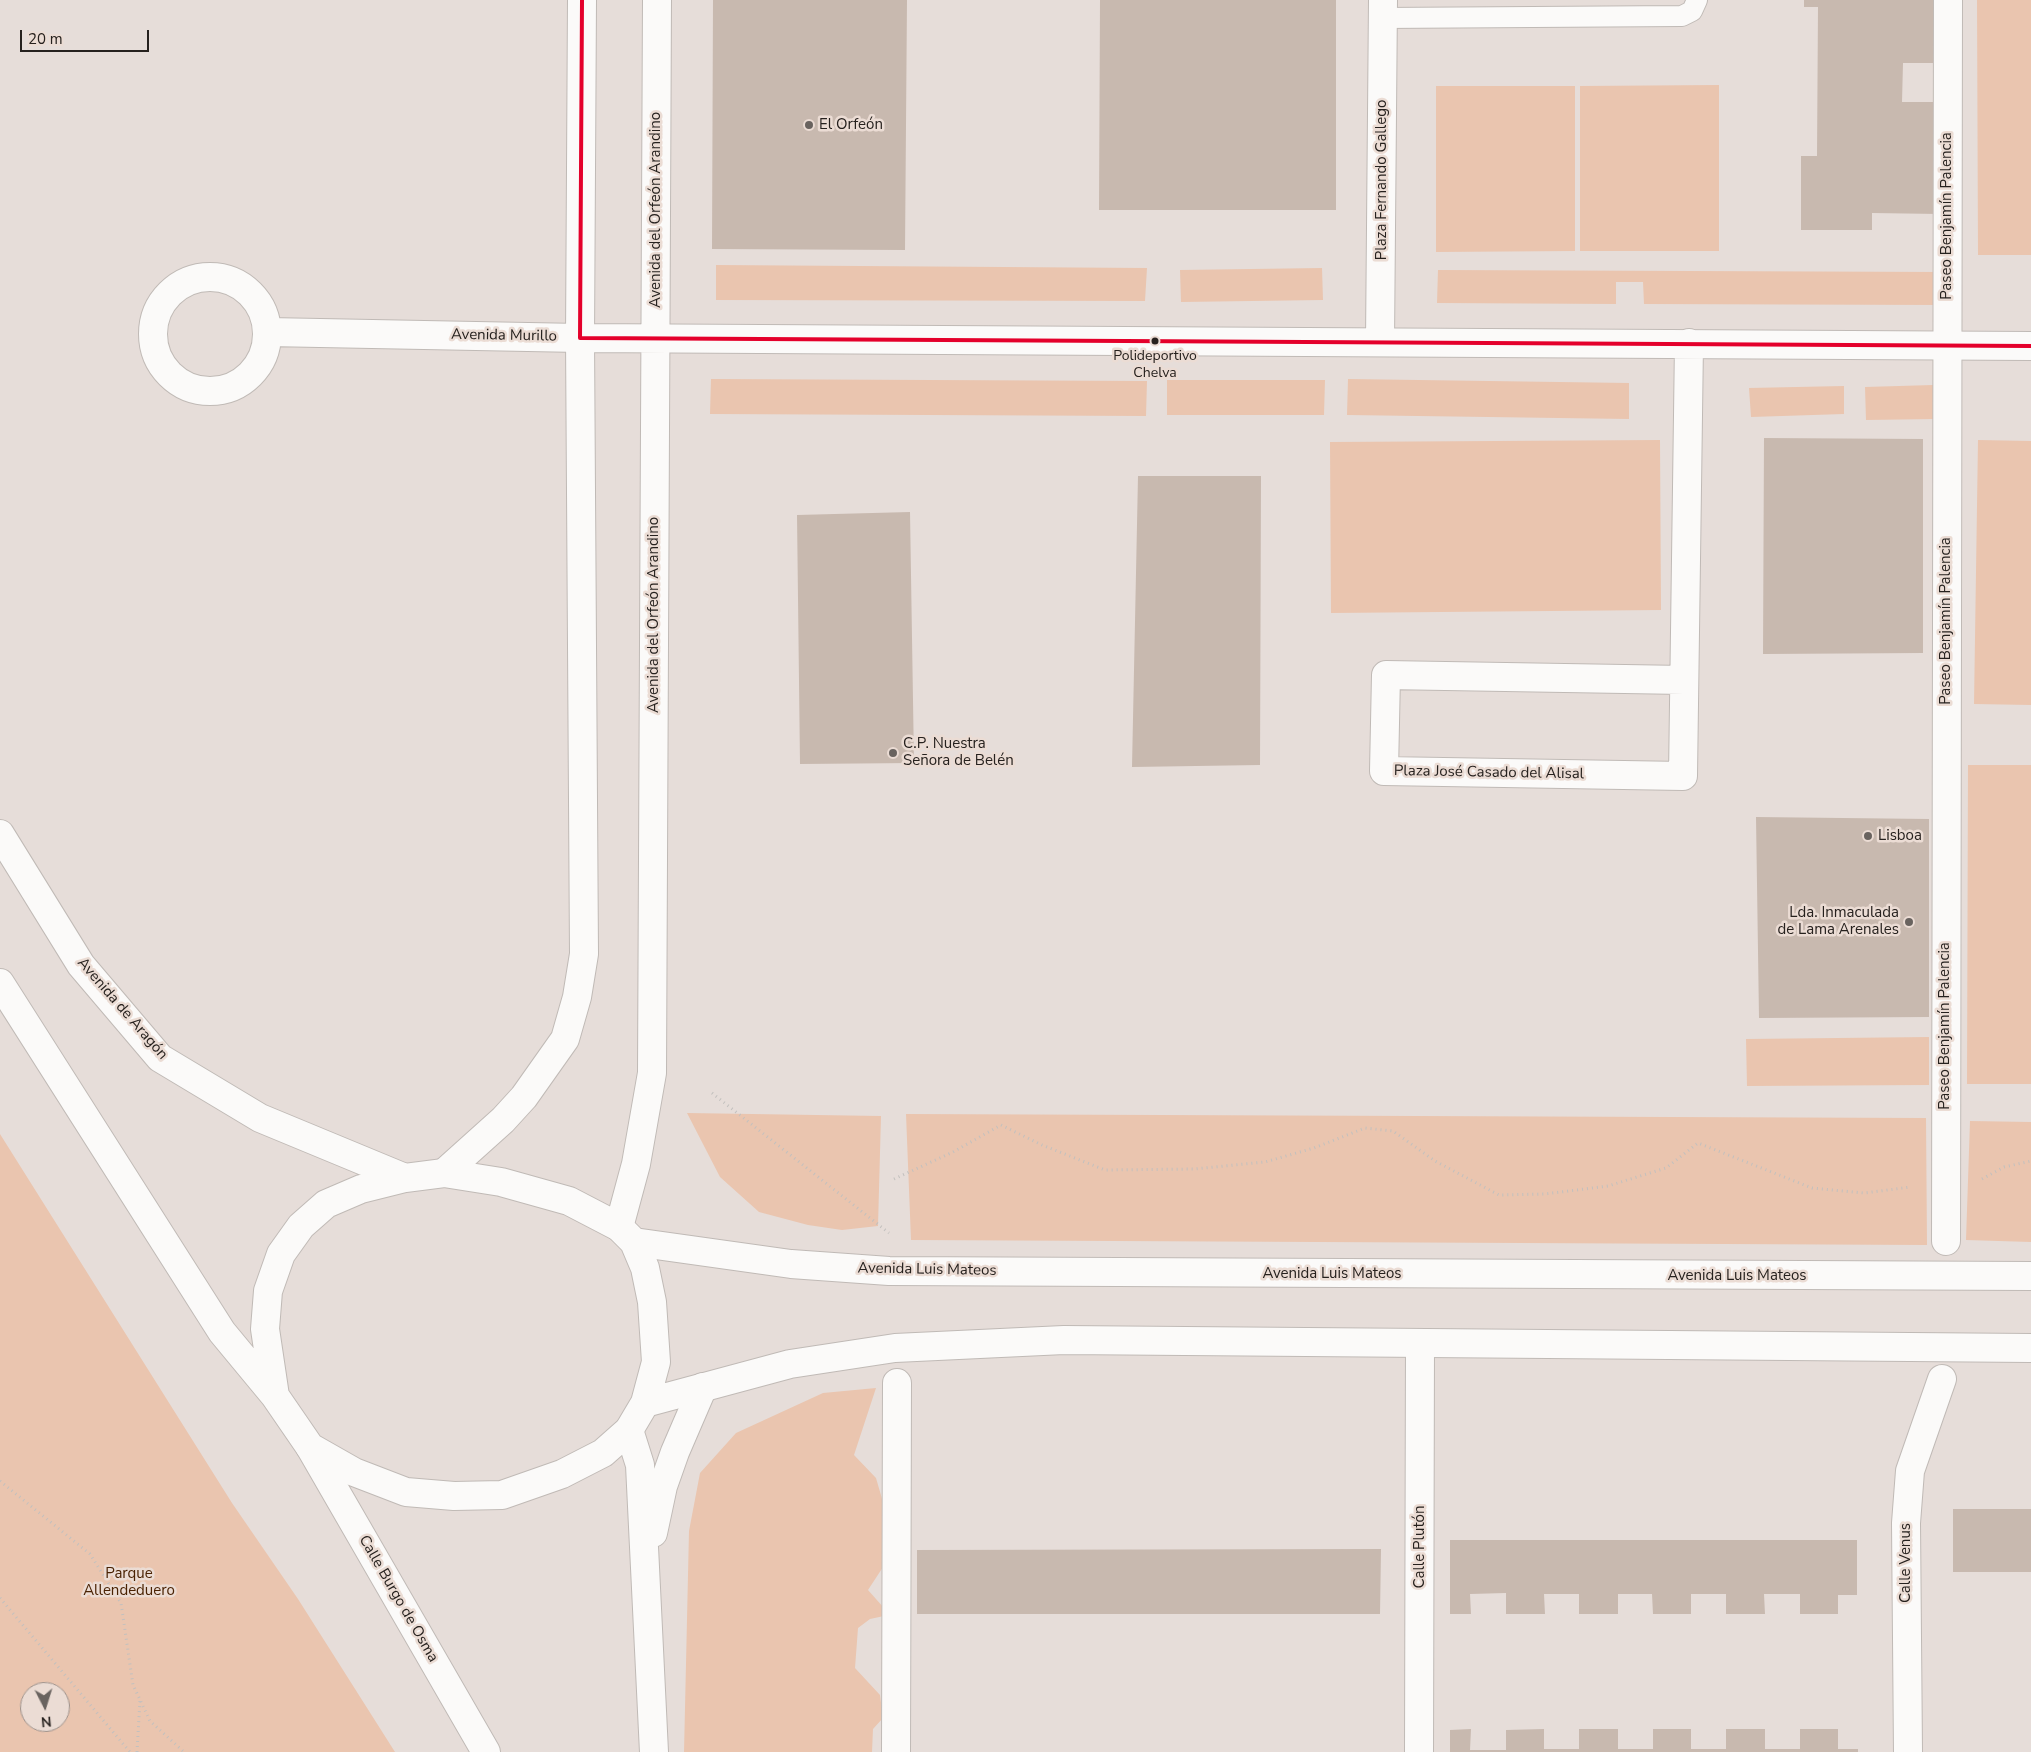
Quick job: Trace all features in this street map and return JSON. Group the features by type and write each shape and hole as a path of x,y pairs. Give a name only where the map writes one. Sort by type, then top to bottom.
{"main road":[{"path":"275,1396 265,1329 268,1291 281,1254 301,1226 326,1204 361,1189 405,1178 444,1172 503,1120 524,1097 565,1039 577,996 584,954 580,338 582,0"},
{"name":"Avenida del Orfeón Arandino","path":"627,1234 636,1164 652,1073 656,0"},
{"name":"Paseo Benjamín Palencia","path":"1946,1241 1944,1188 1948,0"},
{"name":"Plaza Fernando Gallego","path":"1380,341 1383,9"},
{"path":"208,277 230,281 249,292 263,310 268,332 264,354 253,373 234,387 213,392 190,389 171,377 158,359 152,337 156,315 167,296 185,282 208,277"},
{"name":"Avenida Murillo","path":"268,332 580,338 2031,346"},
{"name":"Plaza José Casado del Alisal","path":"1684,680 1386,675 1384,771 1683,776 1690,343"},
{"name":"Avenida de Aragón","path":"0,834 81,965 160,1058 260,1118 405,1178"},
{"path":"0,983 222,1332 275,1396"},
{"name":"Avenida Luis Mateos","path":"444,1172 501,1182 569,1201 627,1234 790,1264 889,1271 2031,1276"},
{"path":"310,1447 354,1472 406,1492 454,1496 502,1495 562,1474 603,1453 629,1430 645,1403 656,1362 652,1302 645,1268 627,1234"},
{"path":"645,1403 790,1364 895,1348 1064,1340 2031,1348"},
{"name":"Calle Plutón","path":"1419,1752 1420,1343"},
{"name":"Calle Venus","path":"1908,1752 1906,1523 1910,1471 1942,1379"},
{"path":"896,1752 897,1383"},
{"path":"645,1571 663,1486 675,1452 704,1387"},
{"name":"Calle Burgo de Osma","path":"275,1396 310,1447 486,1752"},
{"path":"629,1430 640,1465 654,1752"}],"lane":[{"name":"Plaza Fernando Gallego","path":"1383,9 1682,16 1692,11 1697,0"}],"path":[{"path":"712,1093 891,1235"},
{"path":"894,1179 953,1152 1001,1125 1042,1145 1105,1170 1194,1169 1265,1162 1314,1148 1365,1128 1393,1131 1435,1161 1499,1195 1545,1194 1608,1186 1666,1168 1698,1143 1812,1188 1864,1192 1925,1185 1944,1188 1967,1187 2004,1167 2031,1162"},
{"path":"0,1481 90,1554 121,1603 133,1685 140,1700 150,1721 184,1752"},
{"path":"0,1598 130,1752"},
{"path":"137,1752 140,1700"}],"green space":[{"path":"1977,0 2031,0 2031,255 1978,255"},
{"path":"1719,85 1719,251 1580,251 1580,86"},
{"path":"1436,86 1575,86 1575,251 1436,252"},
{"path":"716,265 1147,268 1145,301 716,300"},
{"path":"1322,268 1323,300 1181,302 1180,270"},
{"path":"1438,270 1941,272 1941,305 1644,304 1643,282 1616,282 1616,304 1437,303"},
{"path":"711,379 1147,381 1146,416 710,414"},
{"path":"1348,379 1629,383 1629,419 1347,415"},
{"path":"1167,380 1325,380 1324,415 1167,415"},
{"path":"1933,385 1935,419 1866,420 1865,387"},
{"path":"1844,386 1844,414 1751,417 1749,388"},
{"path":"1660,440 1661,610 1331,613 1330,442"},
{"path":"1978,440 2031,441 2031,705 1974,704"},
{"path":"1968,765 2031,765 2031,1084 1967,1084"},
{"path":"1929,1037 1929,1085 1747,1086 1746,1039"},
{"path":"687,1113 881,1116 878,1226 842,1230 808,1225 759,1212 720,1177"},
{"path":"906,1114 1926,1118 1927,1245 911,1240"},
{"path":"1970,1121 2031,1122 2031,1242 1966,1240"},
{"name":"Parque Allendeduero","path":"0,1134 232,1503 298,1599 395,1752 0,1752"},
{"path":"876,1388 854,1455 876,1478 885,1509 887,1561 868,1590 884,1608 884,1616 870,1619 858,1628 855,1668 880,1695 883,1718 873,1729 872,1752 684,1752 689,1531 700,1473 736,1433 823,1393"}],"building":[{"name":"El Orfeón","path":"713,0 907,0 905,250 712,249"},
{"path":"1100,0 1336,0 1336,210 1099,210"},
{"path":"1804,0 1938,0 1938,63 1903,63 1902,102 1939,102 1939,214 1872,213 1872,230 1801,230 1801,156 1817,156 1818,7 1804,7"},
{"path":"1764,438 1923,439 1923,653 1763,654"},
{"path":"1138,476 1261,476 1260,765 1132,767"},
{"path":"910,512 914,763 800,764 797,515"},
{"path":"1756,817 1929,819 1929,1017 1759,1018"},
{"path":"1953,1509 2031,1509 2031,1572 1953,1572"},
{"path":"1450,1540 1857,1540 1857,1595 1838,1595 1838,1614 1800,1614 1800,1594 1764,1594 1765,1614 1726,1614 1726,1594 1691,1594 1691,1614 1653,1614 1652,1594 1618,1594 1618,1614 1579,1614 1579,1594 1544,1594 1545,1614 1506,1614 1506,1593 1470,1594 1471,1614 1450,1614"},
{"path":"1381,1549 1380,1614 917,1614 917,1550"},
{"path":"1471,1729 1470,1750 1506,1750 1506,1730 1544,1729 1544,1749 1579,1749 1579,1729 1618,1729 1618,1749 1653,1749 1653,1729 1691,1729 1691,1749 1726,1749 1726,1729 1765,1729 1765,1749 1800,1749 1800,1729 1838,1729 1838,1749 1858,1749 1858,1752 1450,1752 1450,1730"}],"transit line":[{"path":"582,0 580,338 2031,346"}],"place":[{"name":"El Orfeón","path":"809,125"},
{"name":"Polideportivo Chelva","path":"1155,341"},
{"name":"C.P. Nuestra Señora de Belén","path":"893,753"},
{"name":"Lisboa","path":"1868,836"},
{"name":"Lda. Inmaculada de Lama Arenales","path":"1909,922"}]}
